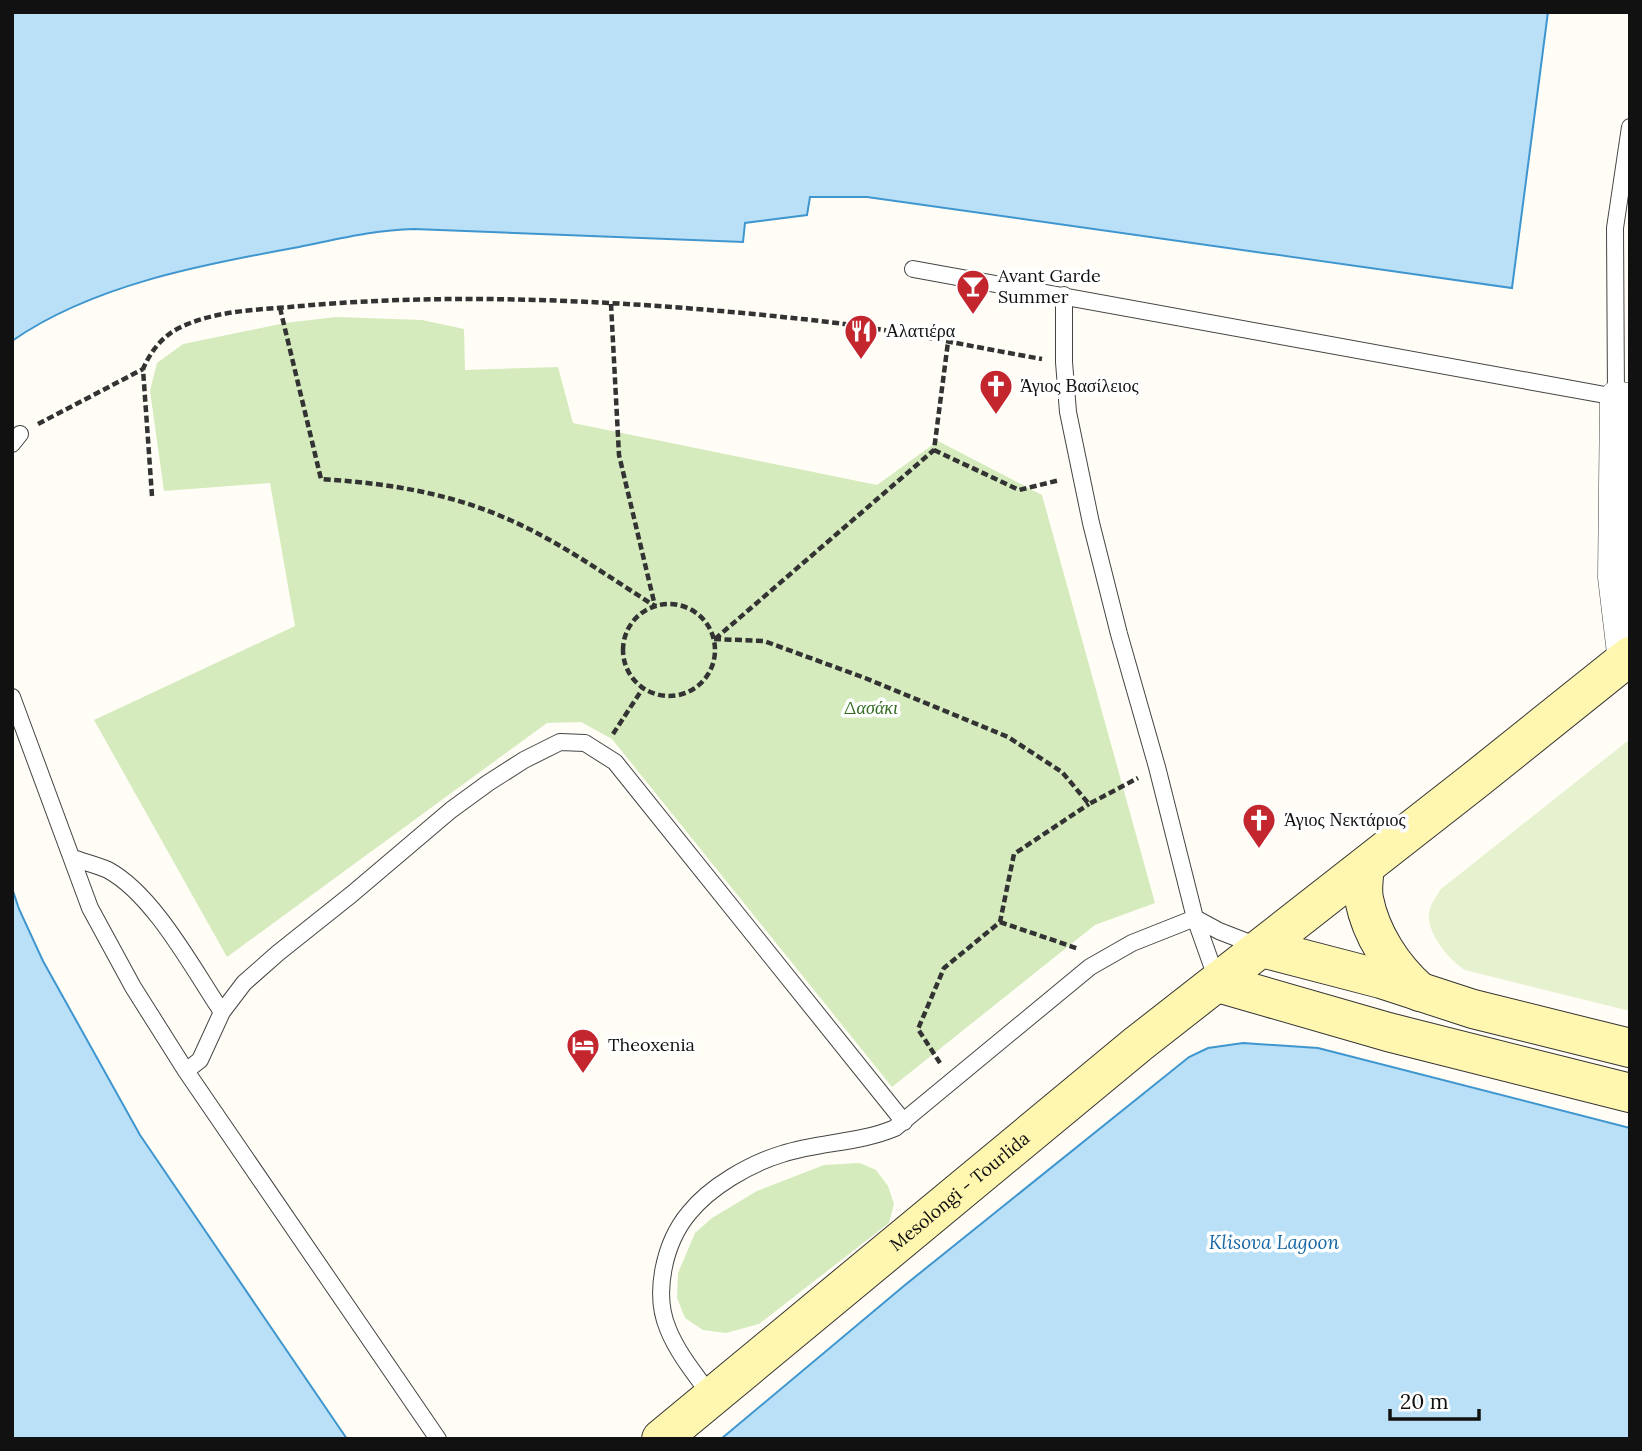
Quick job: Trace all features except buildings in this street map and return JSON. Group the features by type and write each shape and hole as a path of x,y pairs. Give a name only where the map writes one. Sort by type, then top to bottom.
{"main road":[{"name":"Mesolongi - Tourlida","path":"661,1439 1128,1053 1627,658"},
{"path":"1365,867 1364,897 1376,932 1395,966 1420,992"},
{"path":"1262,948 1362,973 1473,1009 1630,1048"},
{"path":"1218,983 1388,1032 1630,1093"}],"street":[{"path":"1623,399 1614,577 1627,658"}],"lane":[{"path":"913,269 1623,399 1615,228 1630,127"},
{"path":"1064,295 1064,362 1068,412 1080,475 1195,918 1218,983"},
{"path":"12,697 90,908 133,987 186,1071 438,1439"},
{"path":"186,1071 200,1059 222,1012 244,983 451,810 524,760 560,742 585,743 615,762 904,1122"},
{"path":"72,858 108,870 140,895 172,935 222,1012"},
{"path":"1195,918 1262,948"},
{"path":"711,1396 676,1344 663,1314 661,1288 673,1240 687,1215 704,1198 727,1181 778,1155 817,1144 884,1132 904,1122 1066,986 1104,958 1132,943 1195,918"}],"path":[{"path":"152,496 143,369 151,352 166,336 180,328 223,314 341,301 547,300 803,319 1064,362"},
{"path":"611,304 619,455 655,606"},
{"path":"280,308 321,479 378,482 449,498 504,517 574,555 655,606"},
{"path":"714,639 934,450 948,342"},
{"path":"16,439 143,369"},
{"path":"934,450 1019,490 1080,475"},
{"path":"670,604 697,614 708,625 714,639 715,655 711,671 702,683 688,692 673,696 643,688 633,678 623,651 625,636 642,613 655,606 670,604"},
{"path":"714,639 764,641 865,678 1008,737 1062,772 1089,804"},
{"path":"601,752 643,688"},
{"path":"952,1082 918,1029 944,968 1000,922 1014,854 1089,804 1157,767"},
{"path":"1000,922 1104,958"}],"green space":[{"name":"Δασάκι","path":"336,317 422,320 464,329 465,370 558,367 573,423 877,485 938,441 1042,495 1155,903 1095,925 892,1087 612,739 581,722 547,723 227,957 94,720 295,626 270,483 164,491 150,391 157,363 183,344 285,323"},
{"path":"1630,739 1630,1011 1465,970 1459,966 1446,954 1429,922 1431,907 1441,889"},
{"path":"860,1163 876,1170 888,1186 894,1204 889,1223 759,1324 726,1333 703,1330 685,1318 677,1298 678,1273 695,1233 712,1218 757,1191 824,1165"}],"water":[{"path":"12,12 1548,12 1512,288 867,197 810,197 807,215 745,223 743,242 414,229 356,235 150,279 77,305 12,341"},
{"path":"12,888 43,961 140,1135 347,1439 12,1439"},
{"name":"Klisova Lagoon","path":"1243,1043 1318,1048 1630,1128 1630,1439 721,1439 905,1285 1189,1057 1208,1048"}],"place":[{"name":"Avant Garde Summer","path":"973,316"},
{"name":"Αλατιέρα","path":"861,361"},
{"name":"Άγιος Βασίλειος","path":"996,416"},
{"name":"Άγιος Νεκτάριος","path":"1259,850"},
{"name":"Theoxenia","path":"583,1075"}]}
